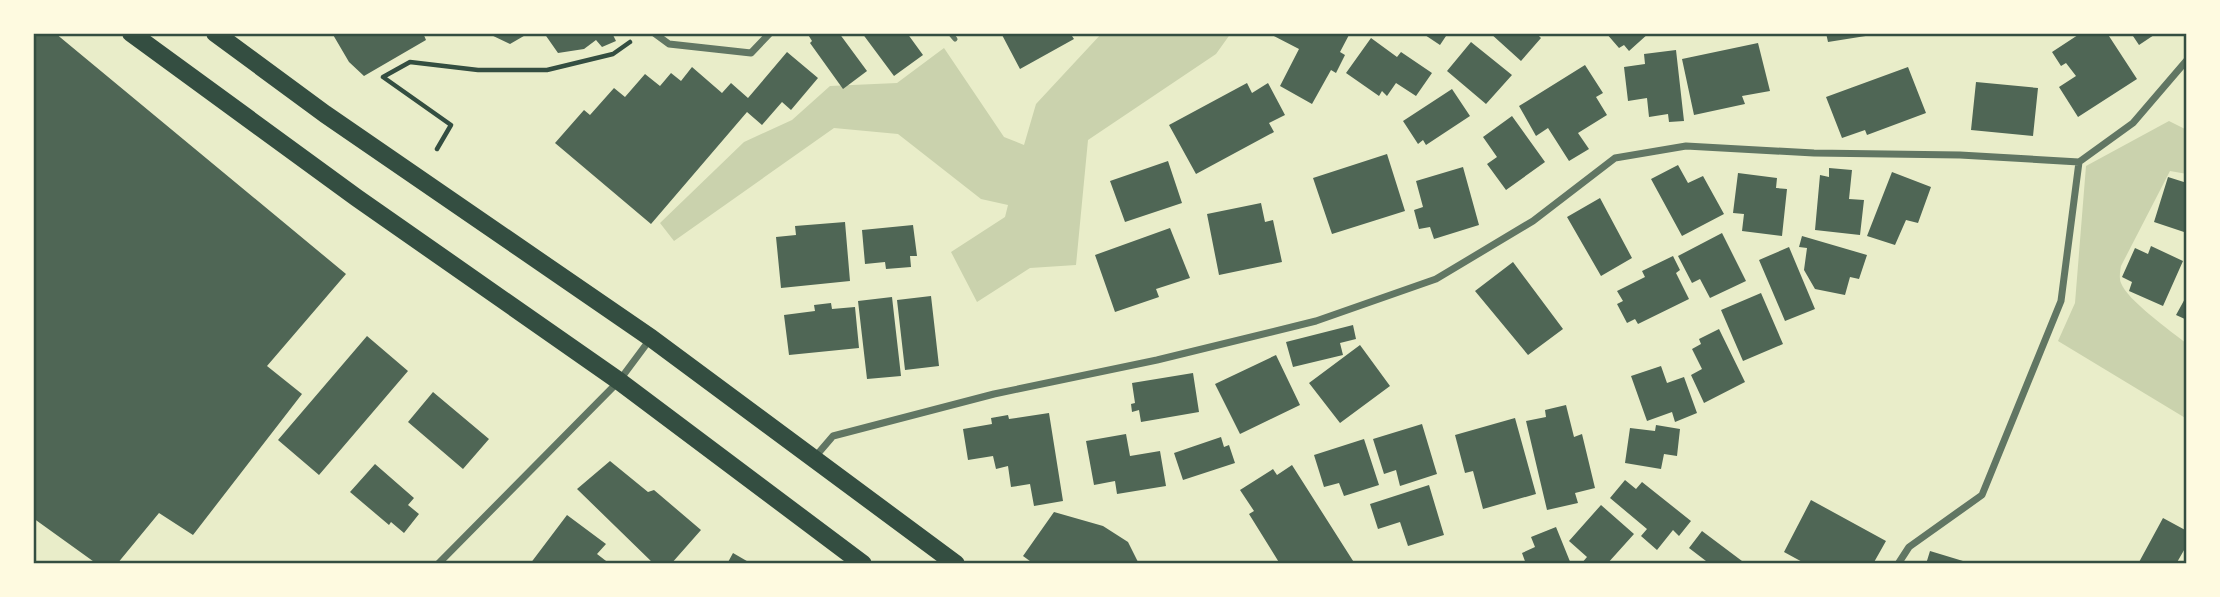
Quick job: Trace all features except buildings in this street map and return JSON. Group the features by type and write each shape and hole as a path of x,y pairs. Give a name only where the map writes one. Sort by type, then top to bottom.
{"main road":[{"path":"131,33 357,198 619,381 863,564"},
{"path":"215,33 356,135 650,338 956,564"}],"street":[{"path":"654,33 669,44 751,53 770,33"},
{"path":"814,459 833,436 994,394 1157,360 1316,321 1436,279 1533,221 1615,158 1686,146 1814,153 1959,155 2078,162 2133,123 2187,60"},
{"path":"1898,564 1909,547 1982,495 2061,301 2078,162"},
{"path":"438,564 619,381 650,338"}],"lane":[{"path":"950,33 955,39"}],"path":[{"path":"437,149 451,125 383,77 410,62 478,70 547,70 613,54 632,40"}],"green space":[{"path":"1102,33 1231,33 1216,54 1088,140 1076,265 1030,268 977,302 951,252 1005,217 1008,205 981,199 898,134 834,128 674,241 660,223 744,142 792,120 830,86 897,83 944,48 1004,137 1024,145 1036,104"},
{"path":"2169,121 2187,130 2187,174 2170,171 2121,266 2120,277 2125,290 2132,298 2187,344 2187,419 2058,341 2075,303 2086,166"}]}
